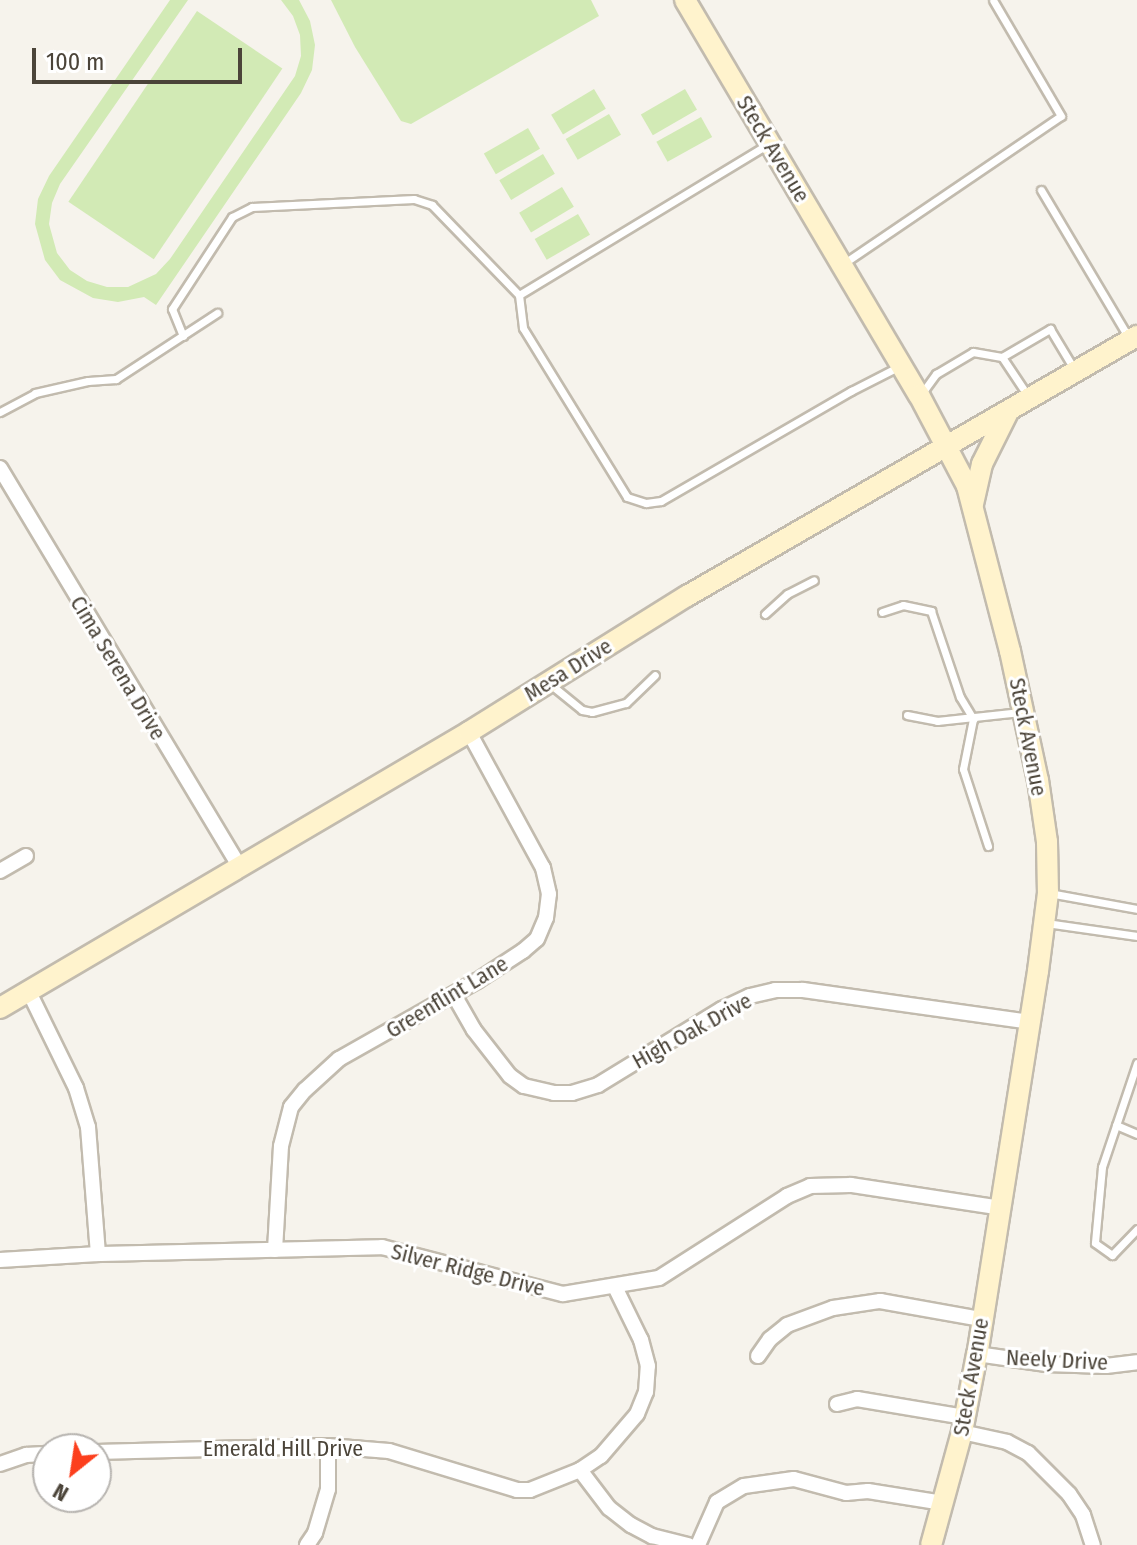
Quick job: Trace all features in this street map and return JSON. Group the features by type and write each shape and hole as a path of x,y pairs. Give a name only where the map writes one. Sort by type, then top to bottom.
{"street":[{"name":"Steck Avenue","path":"691,2 769,143 919,395 948,447 973,504 1024,711 1047,842 1048,893 1002,1208 963,1424 931,1545"},
{"name":"Mesa Drive","path":"0,1008 469,732 687,596 1134,338"},
{"path":"973,504 982,464 1009,410"},
{"name":"Cima Serena Drive","path":"0,468 239,866"},
{"name":"Greenflint Lane","path":"275,1250 281,1146 291,1107 339,1059 454,995 537,939 546,918 549,894 543,868 469,732"},
{"path":"0,871 26,856"},
{"name":"High Oak Drive","path":"454,995 474,1030 510,1076 540,1092 572,1093 598,1085 700,1021 750,996 775,990 803,990 1030,1022"},
{"path":"29,992 76,1088 88,1127 98,1254"},
{"name":"Silver Ridge Drive","path":"0,1260 98,1254 382,1247 563,1294 659,1278 787,1196 810,1186 851,1185 1002,1208"},
{"name":"Emerald Hill Drive","path":"112,1452 328,1446 389,1451 517,1490 530,1490 580,1470 623,1434 646,1392 648,1366 641,1340 615,1287"},
{"path":"758,1356 770,1339 787,1325 833,1308 880,1301 981,1319"},
{"name":"Neely Drive","path":"977,1354 1046,1364 1106,1366 1137,1362"},
{"path":"837,1404 857,1399 963,1424 1028,1453 1069,1494 1093,1545"},
{"path":"307,1545 315,1533 328,1489 328,1446"},
{"path":"0,1464 32,1455"},
{"path":"580,1470 609,1508 631,1525 652,1536 689,1545"},
{"path":"698,1545 717,1502 744,1486 794,1479 846,1493 868,1491 943,1503"},
{"path":"1076,1545 1088,1530"}],"lane":[{"path":"841,265 1061,116 993,0"},
{"path":"519,295 769,143"},
{"path":"1041,190 1134,338"},
{"path":"183,336 172,309 232,217 252,207 414,199 432,205 519,295 523,328 627,497 646,503 661,501 900,366"},
{"path":"0,412 35,393 88,381 116,379 217,313"},
{"path":"919,395 929,388 936,374 973,352 1002,357 1050,329 1075,371"},
{"path":"1002,357 1029,398"},
{"path":"765,614 787,594 814,580"},
{"path":"882,612 903,605 931,611 960,697 973,719 963,769 988,846"},
{"path":"548,683 582,710 592,712 626,703 655,675"},
{"path":"907,715 937,721 1024,711"},
{"path":"1048,893 1137,909"},
{"path":"1044,923 1137,936"},
{"path":"1137,1063 1102,1167 1095,1243 1112,1255 1137,1229"},
{"path":"1116,1125 1137,1134"}],"green space":[{"path":"170,0 188,0 60,184 52,203 49,224 57,253 70,270 87,281 107,287 128,287 156,274 170,259 295,76 301,56 300,35 293,16 281,0 299,0 310,21 315,45 312,70 301,93 156,305 144,297 118,302 93,298 60,280 45,260 35,224 38,199 49,176"},
{"path":"331,0 591,0 599,16 411,124 401,121 355,47"},
{"path":"197,11 282,69 154,259 68,202"},
{"path":"594,89 606,109 563,134 551,115"},
{"path":"685,89 697,110 653,135 641,114"},
{"path":"609,114 621,135 578,160 566,139"},
{"path":"701,117 712,137 668,162 656,142"},
{"path":"528,128 540,149 496,174 484,154"},
{"path":"543,154 555,174 511,200 499,180"},
{"path":"562,187 574,207 531,232 519,213"},
{"path":"578,214 590,235 547,260 535,239"}]}
